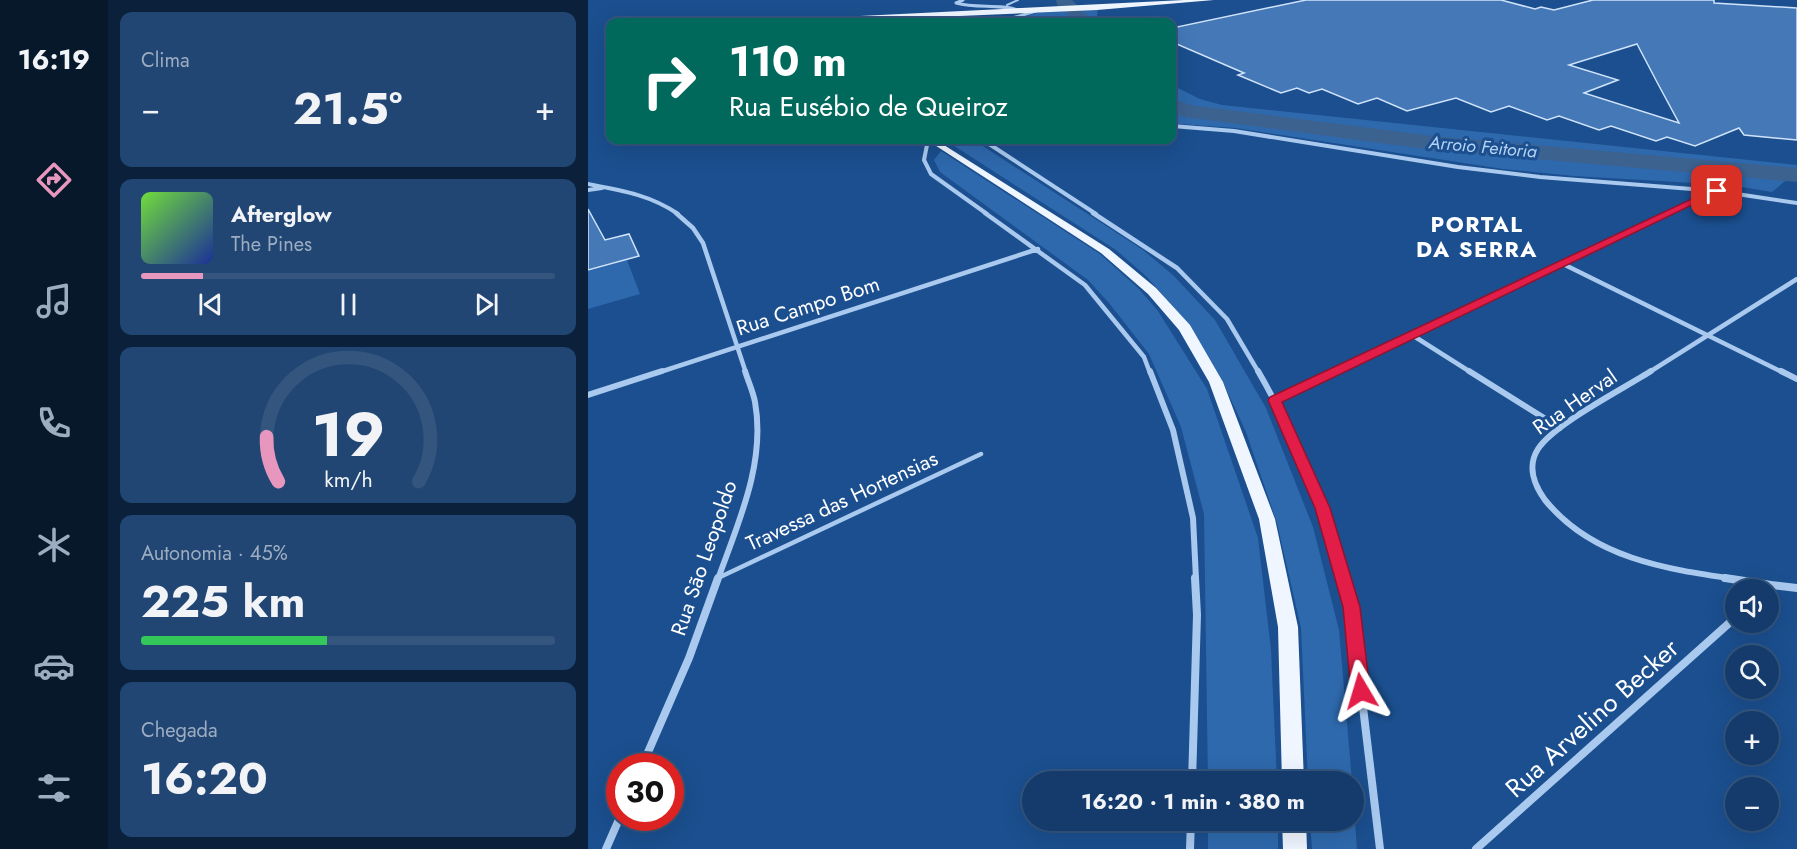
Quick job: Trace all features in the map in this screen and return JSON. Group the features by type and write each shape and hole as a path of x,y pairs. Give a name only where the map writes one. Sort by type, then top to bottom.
{"main road":[{"path":"860,18 1039,11 1211,0"},
{"path":"935,144 1105,251 1121,264 1152,291 1185,328 1216,382 1267,519 1288,627 1293,771"},
{"path":"1294,831 1295,849"}],"street":[{"path":"963,0 956,3 968,6 1007,5 1022,11"},
{"path":"1014,18 1039,11"},
{"path":"1176,126 1234,131 1458,167 1540,177 1717,191 1797,203"},
{"path":"928,144 924,160 931,174 1085,285 1144,357 1173,430 1194,518 1197,615 1192,771"},
{"path":"989,144 1177,268 1227,319 1275,400 1322,508 1351,607 1380,849"},
{"name":"Rua São Leopoldo","path":"588,184 652,198 678,212 694,226 704,243 755,401 758,445 746,501 689,658 648,753"},
{"path":"588,190 607,187"},
{"path":"1275,400 1717,191"},
{"name":"Rua Campo Bom","path":"588,395 1038,249"},
{"path":"1561,263 1705,336 1797,379"},
{"name":"Rua Herval","path":"1728,579 1627,556 1590,541 1572,529 1545,501 1536,486 1533,471 1537,448 1560,428 1796,281"},
{"path":"1412,335 1560,428"},
{"path":"1779,587 1797,588"},
{"name":"Rua Arvelino Becker","path":"1476,849 1725,627"},
{"path":"606,849 614,831"},
{"path":"1190,849 1191,831"}],"lane":[{"path":"1007,5 1018,0"},
{"name":"Travessa das Hortensias","path":"718,578 981,454"}],"shaded area":[{"path":"1098,9 1097,18 1019,18 1041,12"},
{"path":"1176,87 1200,99 1222,105 1797,165 1797,178 1789,178 1772,192 1729,185 1573,176 1503,169 1236,128 1176,123"},
{"path":"951,144 980,144 1143,250 1174,276 1215,320 1266,408 1313,527 1339,630 1351,771 1308,771 1301,628 1277,523 1246,432 1221,378 1191,327 1146,276 1116,250"},
{"path":"941,151 1100,254 1139,289 1158,311 1207,389 1258,538 1271,650 1277,771 1208,771 1204,514 1181,427 1149,354 1088,280 940,172 934,160"},
{"path":"627,260 640,294 588,309 588,271"},
{"path":"1208,831 1278,831 1278,849 1208,849"},
{"path":"1311,831 1356,831 1357,849 1312,849"}],"building":[{"path":"1306,0 1501,0 1535,9 1541,7 1554,10 1593,0 1714,0 1714,3 1797,8 1797,140 1744,135 1739,128 1695,146 1667,137 1656,141 1611,126 1599,130 1559,116 1547,120 1509,106 1491,112 1456,98 1407,111 1377,98 1358,104 1322,89 1309,93 1297,88 1281,93 1238,75 1244,73 1176,44 1176,27","holes":["1637,44 1679,123 1584,93 1618,80 1569,65"]},
{"path":"588,209 605,240 629,234 639,256 588,270"}],"waterway":[{"name":"Arroio Feitoria","path":"1064,0 1063,2 1080,18"},
{"name":"Arroio Feitoria","path":"1176,106 1185,111 1433,143 1797,175"}],"district":[{"name":"PORTAL DA SERRA","path":"1477,236"}],"route":[{"path":"1361,691 1351,607 1322,508 1275,400 1717,191"}]}
